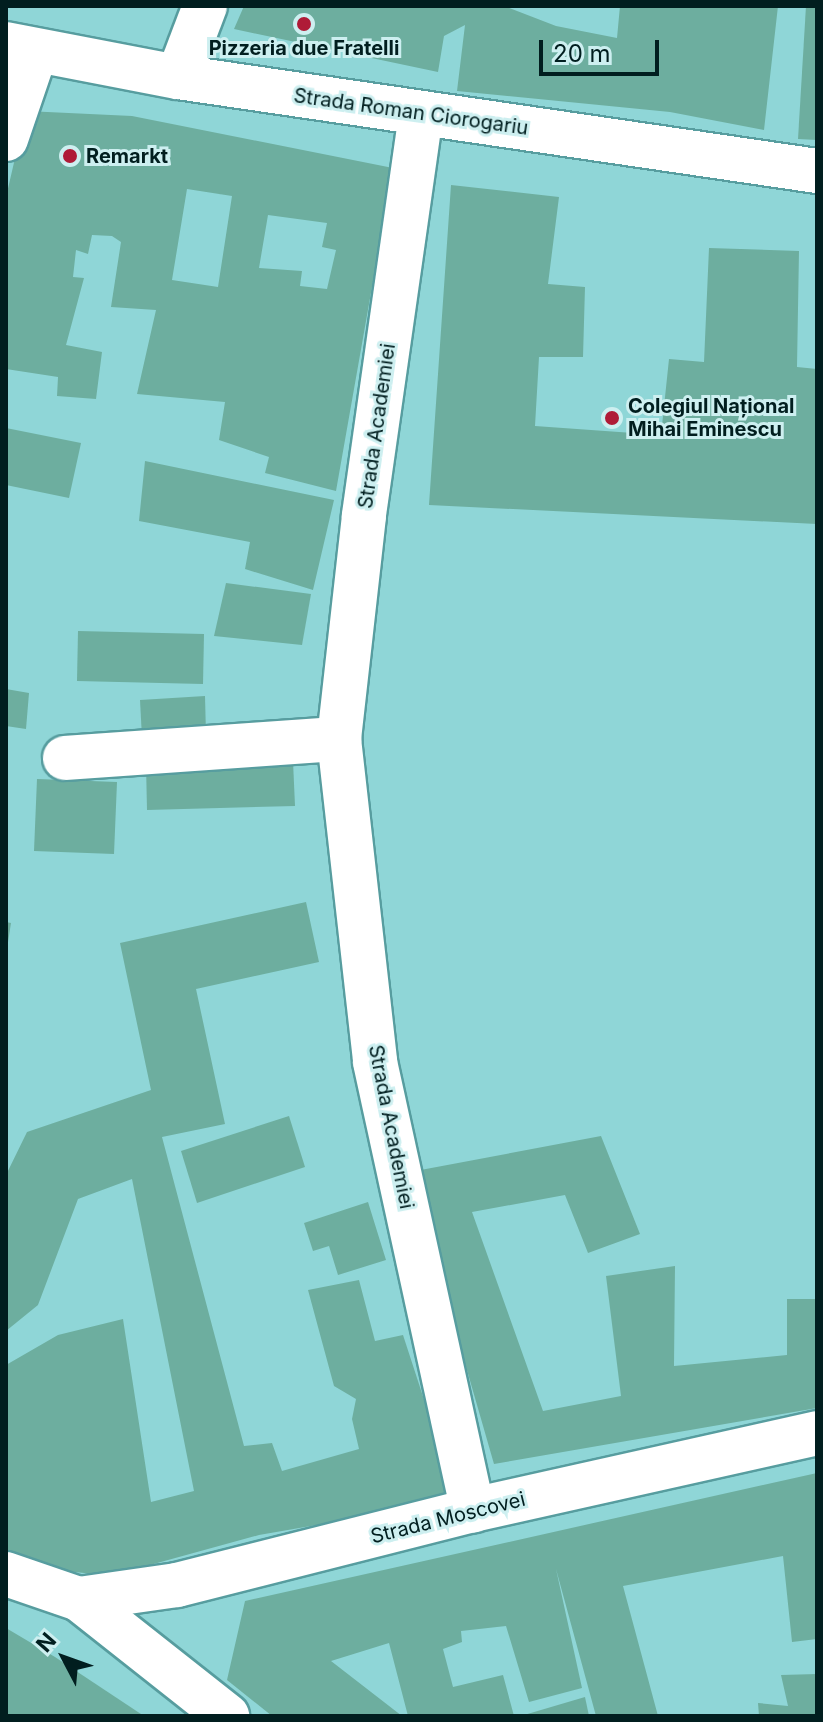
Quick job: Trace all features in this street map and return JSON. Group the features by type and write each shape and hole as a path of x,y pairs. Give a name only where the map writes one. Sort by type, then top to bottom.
{"street":[{"path":"178,77 205,6"},
{"path":"6,139 21,48"},
{"name":"Strada Roman Ciorogariu","path":"21,48 178,77 817,171"},
{"name":"Strada Academiei","path":"421,114 364,516 339,739 375,1062 473,1510"},
{"path":"65,758 339,739"},
{"name":"Strada Moscovei","path":"79,1599 191,1582 473,1510 817,1433"},
{"path":"6,1574 79,1599 227,1716"}],"building":[{"path":"244,6 504,6 556,26 617,38 620,6 778,6 764,130 670,112 457,91 465,25 444,36 438,72 234,29"},
{"path":"806,6 817,6 817,140 798,139"},
{"path":"26,111 132,116 393,168 336,491 265,473 269,457 219,440 225,402 137,394 156,310 111,307 121,242 112,236 92,235 88,254 76,250 73,277 84,278 66,345 102,352 96,399 57,396 58,377 6,369 6,197","holes":["187,189 232,196 218,287 172,280","268,215 327,223 322,247 336,250 327,289 300,286 302,271 259,268"]},
{"path":"451,185 559,197 548,284 585,287 583,357 539,357 535,426 661,435 669,359 704,362 709,248 799,251 797,367 817,369 817,524 429,505"},
{"path":"6,428 81,443 69,498 6,485"},
{"path":"145,461 334,500 313,590 245,569 250,542 139,521"},
{"path":"226,583 311,594 302,645 214,636"},
{"path":"78,631 204,634 203,684 77,681"},
{"path":"6,689 29,693 26,729 6,726"},
{"path":"205,696 206,735 142,738 140,700"},
{"path":"293,761 295,806 147,810 146,764"},
{"path":"37,779 117,782 114,854 34,851"},
{"path":"306,902 319,962 196,989 225,1124 162,1137 244,1446 272,1443 282,1471 359,1449 352,1419 356,1399 334,1386 308,1290 359,1280 375,1341 403,1335 431,1421 449,1502 259,1535 110,1576 32,1567 6,1556 6,1365 58,1335 123,1319 151,1502 194,1491 132,1179 78,1199 38,1305 6,1331 6,1175 27,1132 151,1090 120,943"},
{"path":"6,922 11,923 8,942 6,942"},
{"path":"289,1116 305,1167 197,1203 181,1151"},
{"path":"601,1136 640,1234 588,1253 565,1195 472,1212 543,1411 621,1396 606,1276 675,1266 674,1366 787,1355 787,1299 817,1299 817,1408 494,1464 410,1172"},
{"path":"368,1202 386,1260 338,1275 329,1246 313,1251 304,1223"},
{"path":"817,1473 817,1639 792,1642 783,1556 623,1586 658,1716 596,1716 556,1569 582,1688 529,1702 506,1626 461,1631 462,1642 443,1649 453,1687 503,1675 514,1716 408,1716 389,1643 331,1661 402,1716 272,1716 227,1680 245,1601"},
{"path":"6,1628 55,1657 144,1716 6,1716"},
{"path":"817,1674 817,1716 759,1716 758,1703 788,1706 781,1675"},
{"path":"585,1697 589,1716 524,1716 524,1715"}],"place":[{"name":"Pizzeria due Fratelli","path":"304,24"},
{"name":"Remarkt","path":"70,156"},
{"name":"Colegiul Național Mihai Eminescu","path":"612,418"}]}
